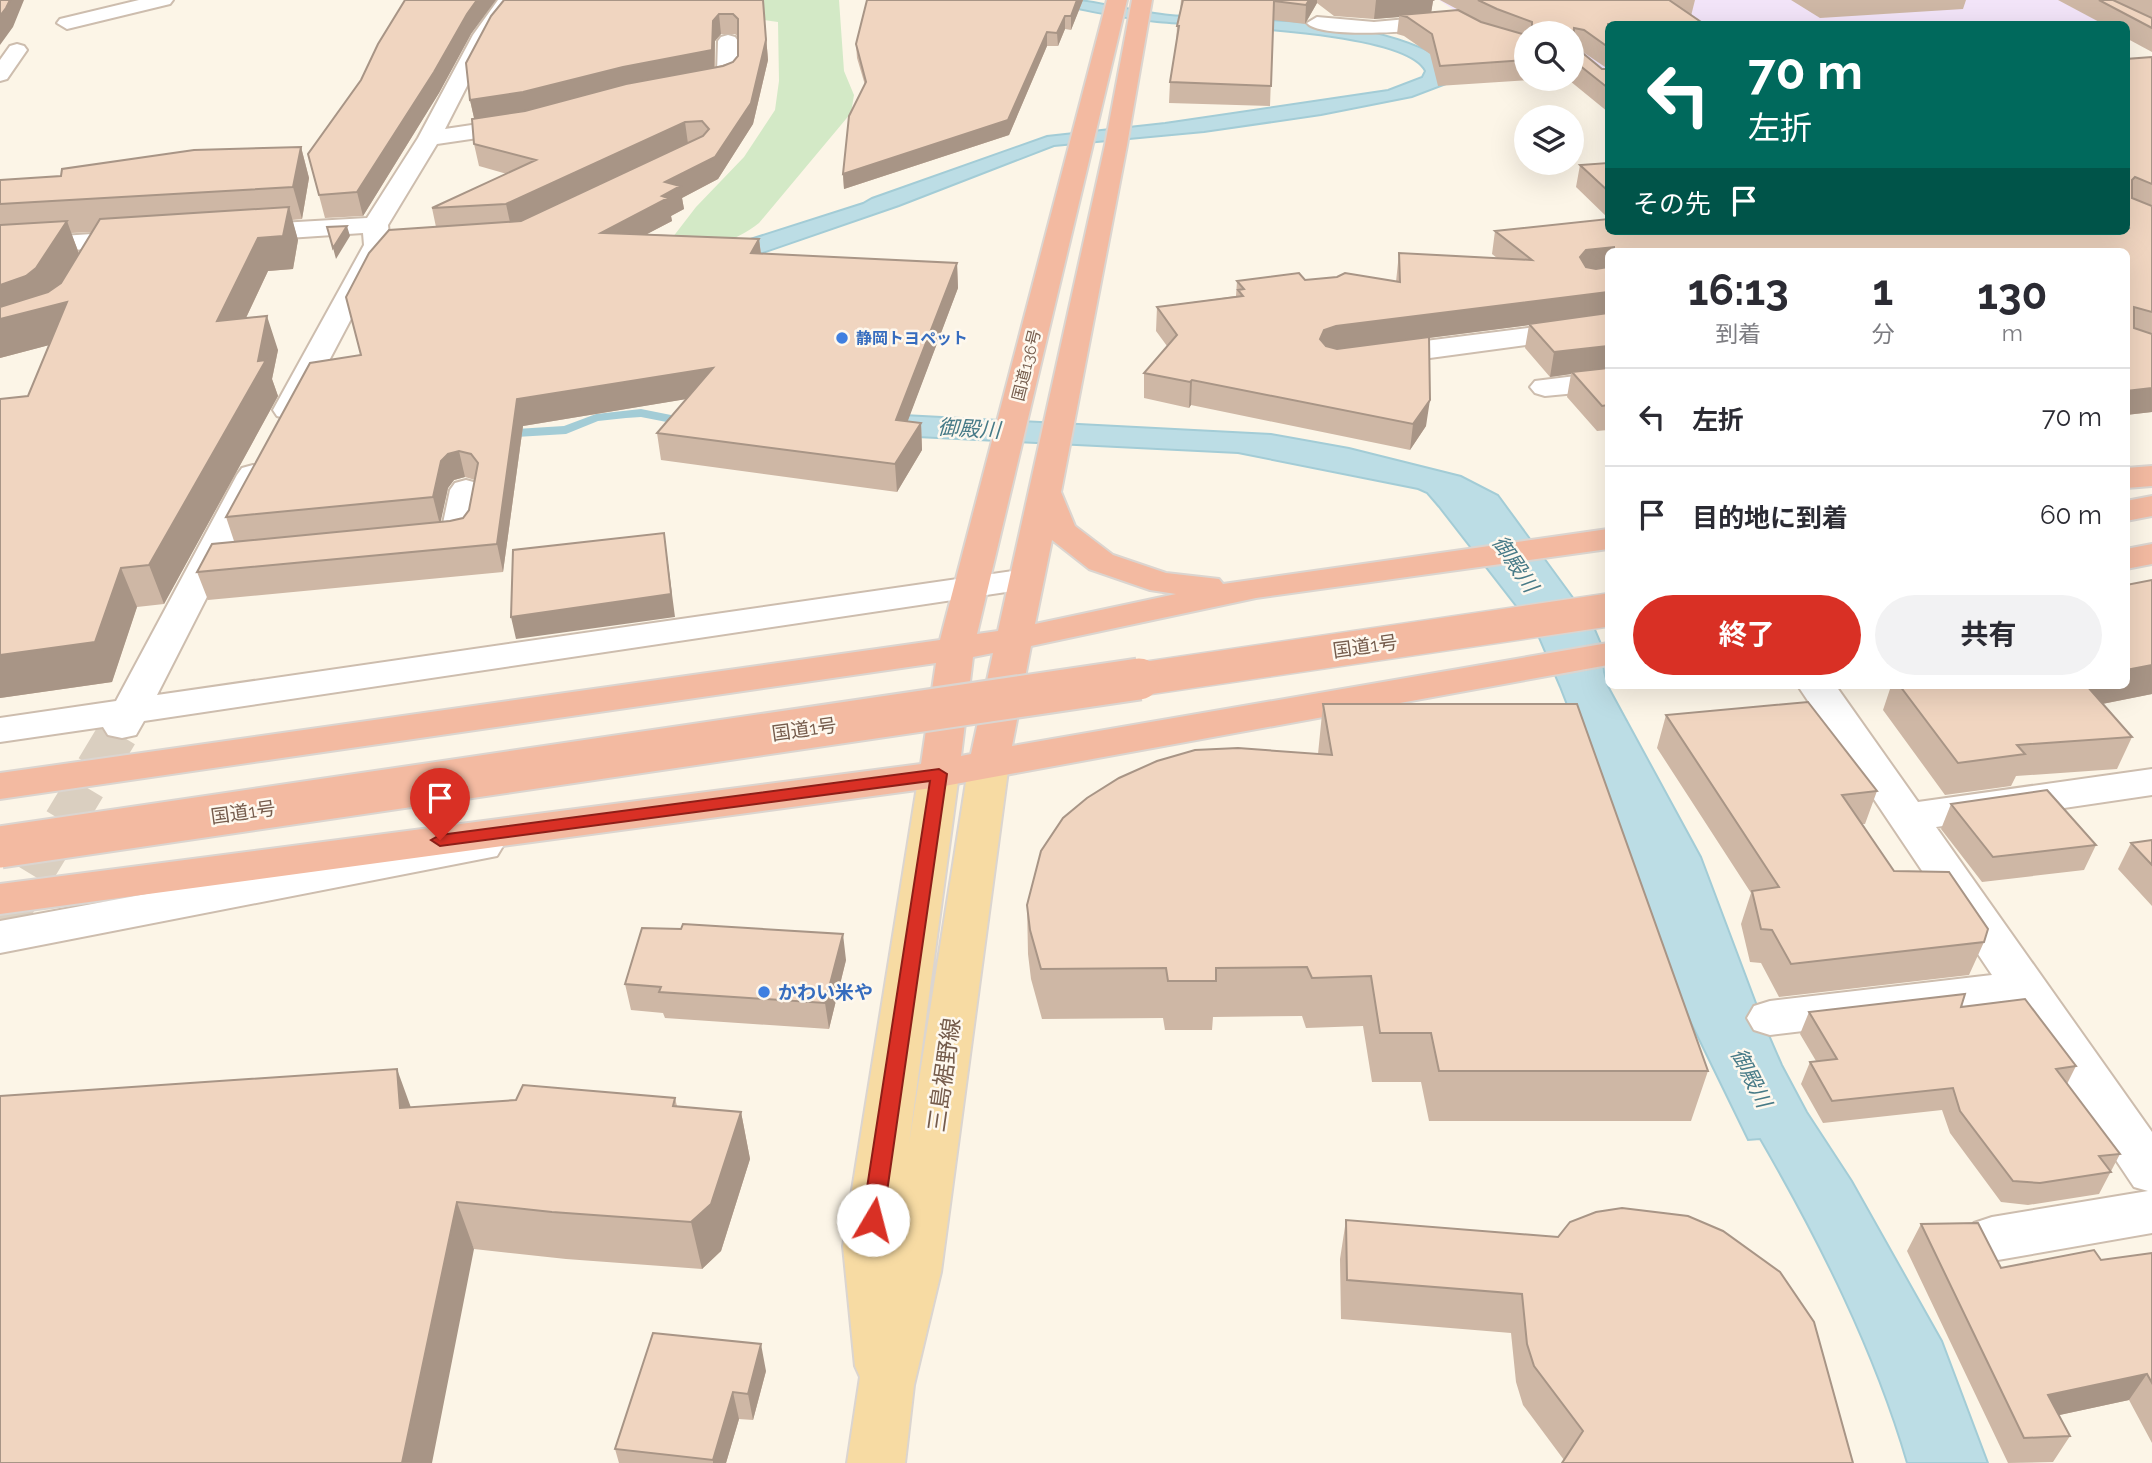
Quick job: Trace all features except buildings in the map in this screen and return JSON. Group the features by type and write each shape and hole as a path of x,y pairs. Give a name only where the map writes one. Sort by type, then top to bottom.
{"highway":[{"name":"国道136号","path":"939,774 956,649 969,587 1116,7"},
{"path":"989,763 1118,136 1140,10"},
{"path":"2130,478 2152,476"},
{"path":"1045,494 1061,530 1101,562 1162,583 1256,588"},
{"path":"0,786 956,649 1256,588 1605,539"},
{"path":"2130,558 2152,554"},
{"name":"国道1号","path":"0,847 1605,610"},
{"path":"0,899 939,774 1605,655"}],"main road":[{"name":"三島裾野線","path":"876,1463 886,1385 915,1272 989,763"},
{"name":"三島裾野線","path":"886,1385 869,1246 939,774"}],"street":[{"path":"67,23 163,0"},
{"path":"125,721 223,558 268,446 386,238 429,138 468,61 499,10 509,0"},
{"path":"1317,23 1374,28 1463,24 1427,0"},
{"path":"664,89 727,77 728,41"},
{"path":"0,75 17,50"},
{"path":"429,138 541,120"},
{"path":"225,234 386,238"},
{"path":"0,248 96,253 157,238"},
{"path":"1347,360 1605,326"},
{"path":"1545,387 1605,382"},
{"path":"388,543 457,537 466,490"},
{"path":"0,730 125,721 1026,579"},
{"path":"1819,689 2152,1172"},
{"path":"1909,817 2152,782"},
{"path":"0,937 687,807"},
{"path":"1770,1018 2026,988"},
{"path":"1992,1239 2152,1212"}],"shaded area":[{"path":"1439,0 2075,0 2114,21 1605,21 1605,74 1584,57 1584,21 1514,21 1514,30 1483,29"}],"green space":[{"path":"759,0 839,0 844,71 854,95 851,113 759,223 723,243 656,259 696,207 744,157 775,110 779,81 778,22 756,19"}],"water":[{"name":"御殿川","path":"1037,0 1080,0 1170,15 1274,20 1345,27 1412,44 1442,58 1449,83 1412,97 1321,115 1204,132 1054,146 899,206 731,264 827,411 1271,434 1349,448 1461,476 1498,495 1593,625 1602,646 1605,689 1610,689 1701,857 1782,1065 1807,1112 1852,1181 1942,1341 1988,1463 1907,1463 1862,1338 1824,1257 1760,1139 1748,1140 1691,1023 1537,633 1427,493 1238,453 816,432 699,403 719,249 863,203 1047,136 1165,123 1388,90 1422,77 1425,71 1410,57 1344,39 1142,20"}],"waterway":[{"path":"501,434 566,430 596,418 626,414 641,413 677,420 688,416"}],"tunnel":[{"path":"0,928 119,731"}],"place":[{"name":"静岡トヨペット","path":"842,338"},
{"name":"かわい米や","path":"764,992"}],"route":[{"path":"440,840 939,774 873,1220"}]}
